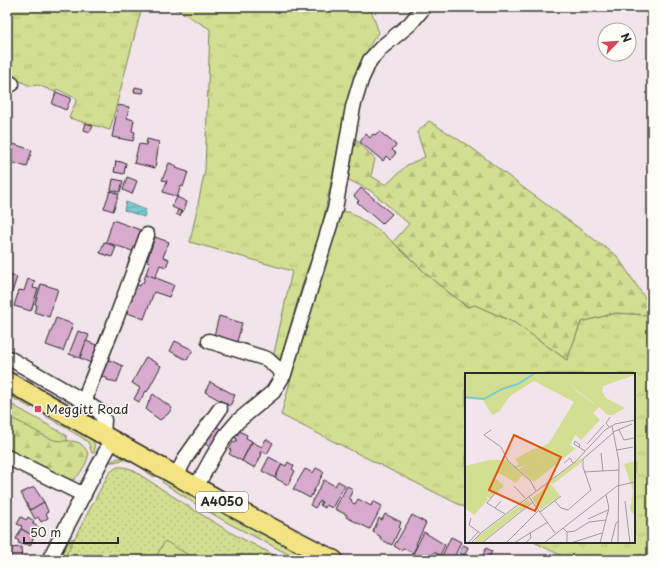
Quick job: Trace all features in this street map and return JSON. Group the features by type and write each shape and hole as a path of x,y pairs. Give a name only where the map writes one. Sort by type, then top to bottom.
{"main road":[{"name":"A4050","path":"7,380 196,488 334,560"}],"street":[{"path":"196,488 226,435 238,421 273,392 284,374 335,209 353,108 361,80 370,60 382,47 410,24 424,7"},
{"path":"86,402 89,387 126,295 147,235"},
{"path":"209,341 267,359 284,374"},
{"path":"7,357 86,402 101,414 108,437 84,495 49,560"},
{"path":"176,476 186,457 220,410"},
{"path":"7,457 84,495"}],"green space":[{"path":"7,7 142,7 110,130 69,118 77,99 57,89 55,92 38,85 30,86 12,77 11,71 7,69"},
{"path":"173,7 370,7 379,33 373,40 357,76 338,147 319,241 306,272 280,361 274,353 292,271 190,242 205,170 210,29"},
{"path":"429,121 472,148 521,186 617,256 649,304 650,315 616,313 581,322 567,360 515,323 475,305 468,307 433,280 393,242 409,224 371,191 345,178 353,136 375,159 371,176 386,185 407,165 425,157 417,132"},
{"path":"343,212 350,212 384,234 433,280 467,307 475,305 515,323 567,360 581,322 616,313 652,316 652,560 570,560 536,543 635,543 635,373 465,373 465,507 281,415 312,301 339,215"},
{"path":"7,389 33,404 31,408 7,395"},
{"path":"7,402 66,435 68,444 59,449 7,425"},
{"path":"46,411 89,435 94,444 94,453 92,453 88,442 44,415"},
{"path":"7,417 54,440 78,442 81,444 87,451 88,457 77,476 73,480 60,477 7,449"},
{"path":"118,458 128,458 156,474 154,477 130,461 122,460 110,462"},
{"path":"117,467 131,469 235,535 284,560 63,560 109,473"},
{"path":"164,478 317,560 301,560 228,523 162,482"},
{"path":"72,538 87,543 88,560 56,560"},
{"path":"165,541 197,560 154,560"}],"water":[{"path":"126,202 146,210 144,217 124,210"}],"building":[{"path":"135,87 144,89 143,93 134,92"},
{"path":"56,92 71,98 66,110 52,104"},
{"path":"118,105 129,107 127,118 134,120 132,131 135,132 133,141 112,137"},
{"path":"86,123 93,126 90,132 84,130"},
{"path":"379,131 396,145 392,150 396,153 390,160 386,156 383,161 360,142 366,134 370,138 373,134 375,135"},
{"path":"147,139 159,142 155,168 134,163 139,144 146,145"},
{"path":"7,142 32,150 27,167 7,161"},
{"path":"116,161 126,163 124,174 114,172"},
{"path":"169,163 177,166 176,168 188,172 183,187 181,186 177,197 163,192 167,181 162,180"},
{"path":"127,177 137,181 132,194 123,190"},
{"path":"113,179 123,181 120,192 111,190"},
{"path":"361,188 392,214 382,224 357,202 359,201 354,196"},
{"path":"110,191 119,194 113,211 104,208"},
{"path":"177,197 187,202 183,212 172,207"},
{"path":"178,210 182,212 180,216 176,214"},
{"path":"113,220 143,231 135,252 106,242"},
{"path":"155,237 169,242 163,257 169,259 166,267 160,265 155,278 146,274 150,262 147,261"},
{"path":"104,242 116,247 112,257 100,253"},
{"path":"7,274 17,277 8,304 7,304"},
{"path":"146,274 174,285 169,297 154,292 144,319 125,312 135,284 140,286 141,283 143,283"},
{"path":"28,279 35,281 33,288 38,289 31,311 14,306 19,290 24,291"},
{"path":"41,284 58,289 49,317 34,312 37,305 35,304"},
{"path":"219,316 242,323 237,342 214,336"},
{"path":"56,318 73,324 63,351 46,345"},
{"path":"78,331 89,335 80,358 69,354"},
{"path":"86,341 102,347 95,365 80,358"},
{"path":"175,341 193,350 187,360 170,351"},
{"path":"146,357 161,366 147,392 146,391 139,402 134,399 140,388 132,383"},
{"path":"107,359 123,366 117,382 107,380 107,378 100,376"},
{"path":"210,382 235,395 230,406 205,392"},
{"path":"153,394 172,408 168,414 160,420 146,410"},
{"path":"216,426 223,431 211,448 204,443"},
{"path":"239,431 247,435 246,438 252,441 242,461 229,454 231,450 229,449 233,442 235,443 237,439 235,438"},
{"path":"266,439 273,443 267,454 261,451 260,453 262,454 255,468 242,461 252,442 262,447"},
{"path":"269,457 282,464 275,478 262,471"},
{"path":"288,462 294,466 292,469 295,471 288,485 275,478 282,464 286,466"},
{"path":"316,468 324,472 310,498 293,489 305,469 313,473"},
{"path":"324,480 335,486 338,481 345,485 332,508 326,505 325,508 320,505 322,502 320,501 315,508 310,505"},
{"path":"347,486 353,489 349,498 352,500 351,502 355,504 358,499 371,506 373,501 382,506 370,529 346,517 347,515 335,509"},
{"path":"34,487 44,502 30,510 21,493"},
{"path":"44,502 48,512 46,513 48,518 41,522 38,517 35,519 30,510"},
{"path":"385,514 401,522 400,528 392,545 380,539 381,537 373,532 379,518 382,520"},
{"path":"412,515 426,523 413,553 403,548 401,550 394,546"},
{"path":"21,517 26,520 28,517 34,521 32,523 40,528 34,536 21,529 22,526 17,524"},
{"path":"21,529 34,536 30,546 25,543 24,545 18,543 19,541 16,539"},
{"path":"424,532 445,545 440,555 434,552 430,560 410,560"},
{"path":"451,537 461,542 453,560 440,560"},
{"path":"463,545 468,547 465,555 459,553"},
{"path":"21,547 22,560 11,560 10,548"},
{"path":"7,548 10,548 11,560 7,560"},
{"path":"486,548 492,551 488,560 482,558"},
{"path":"463,555 467,557 466,559 469,560 460,560"}],"place":[{"name":"Meggitt Road","path":"38,409"}]}
